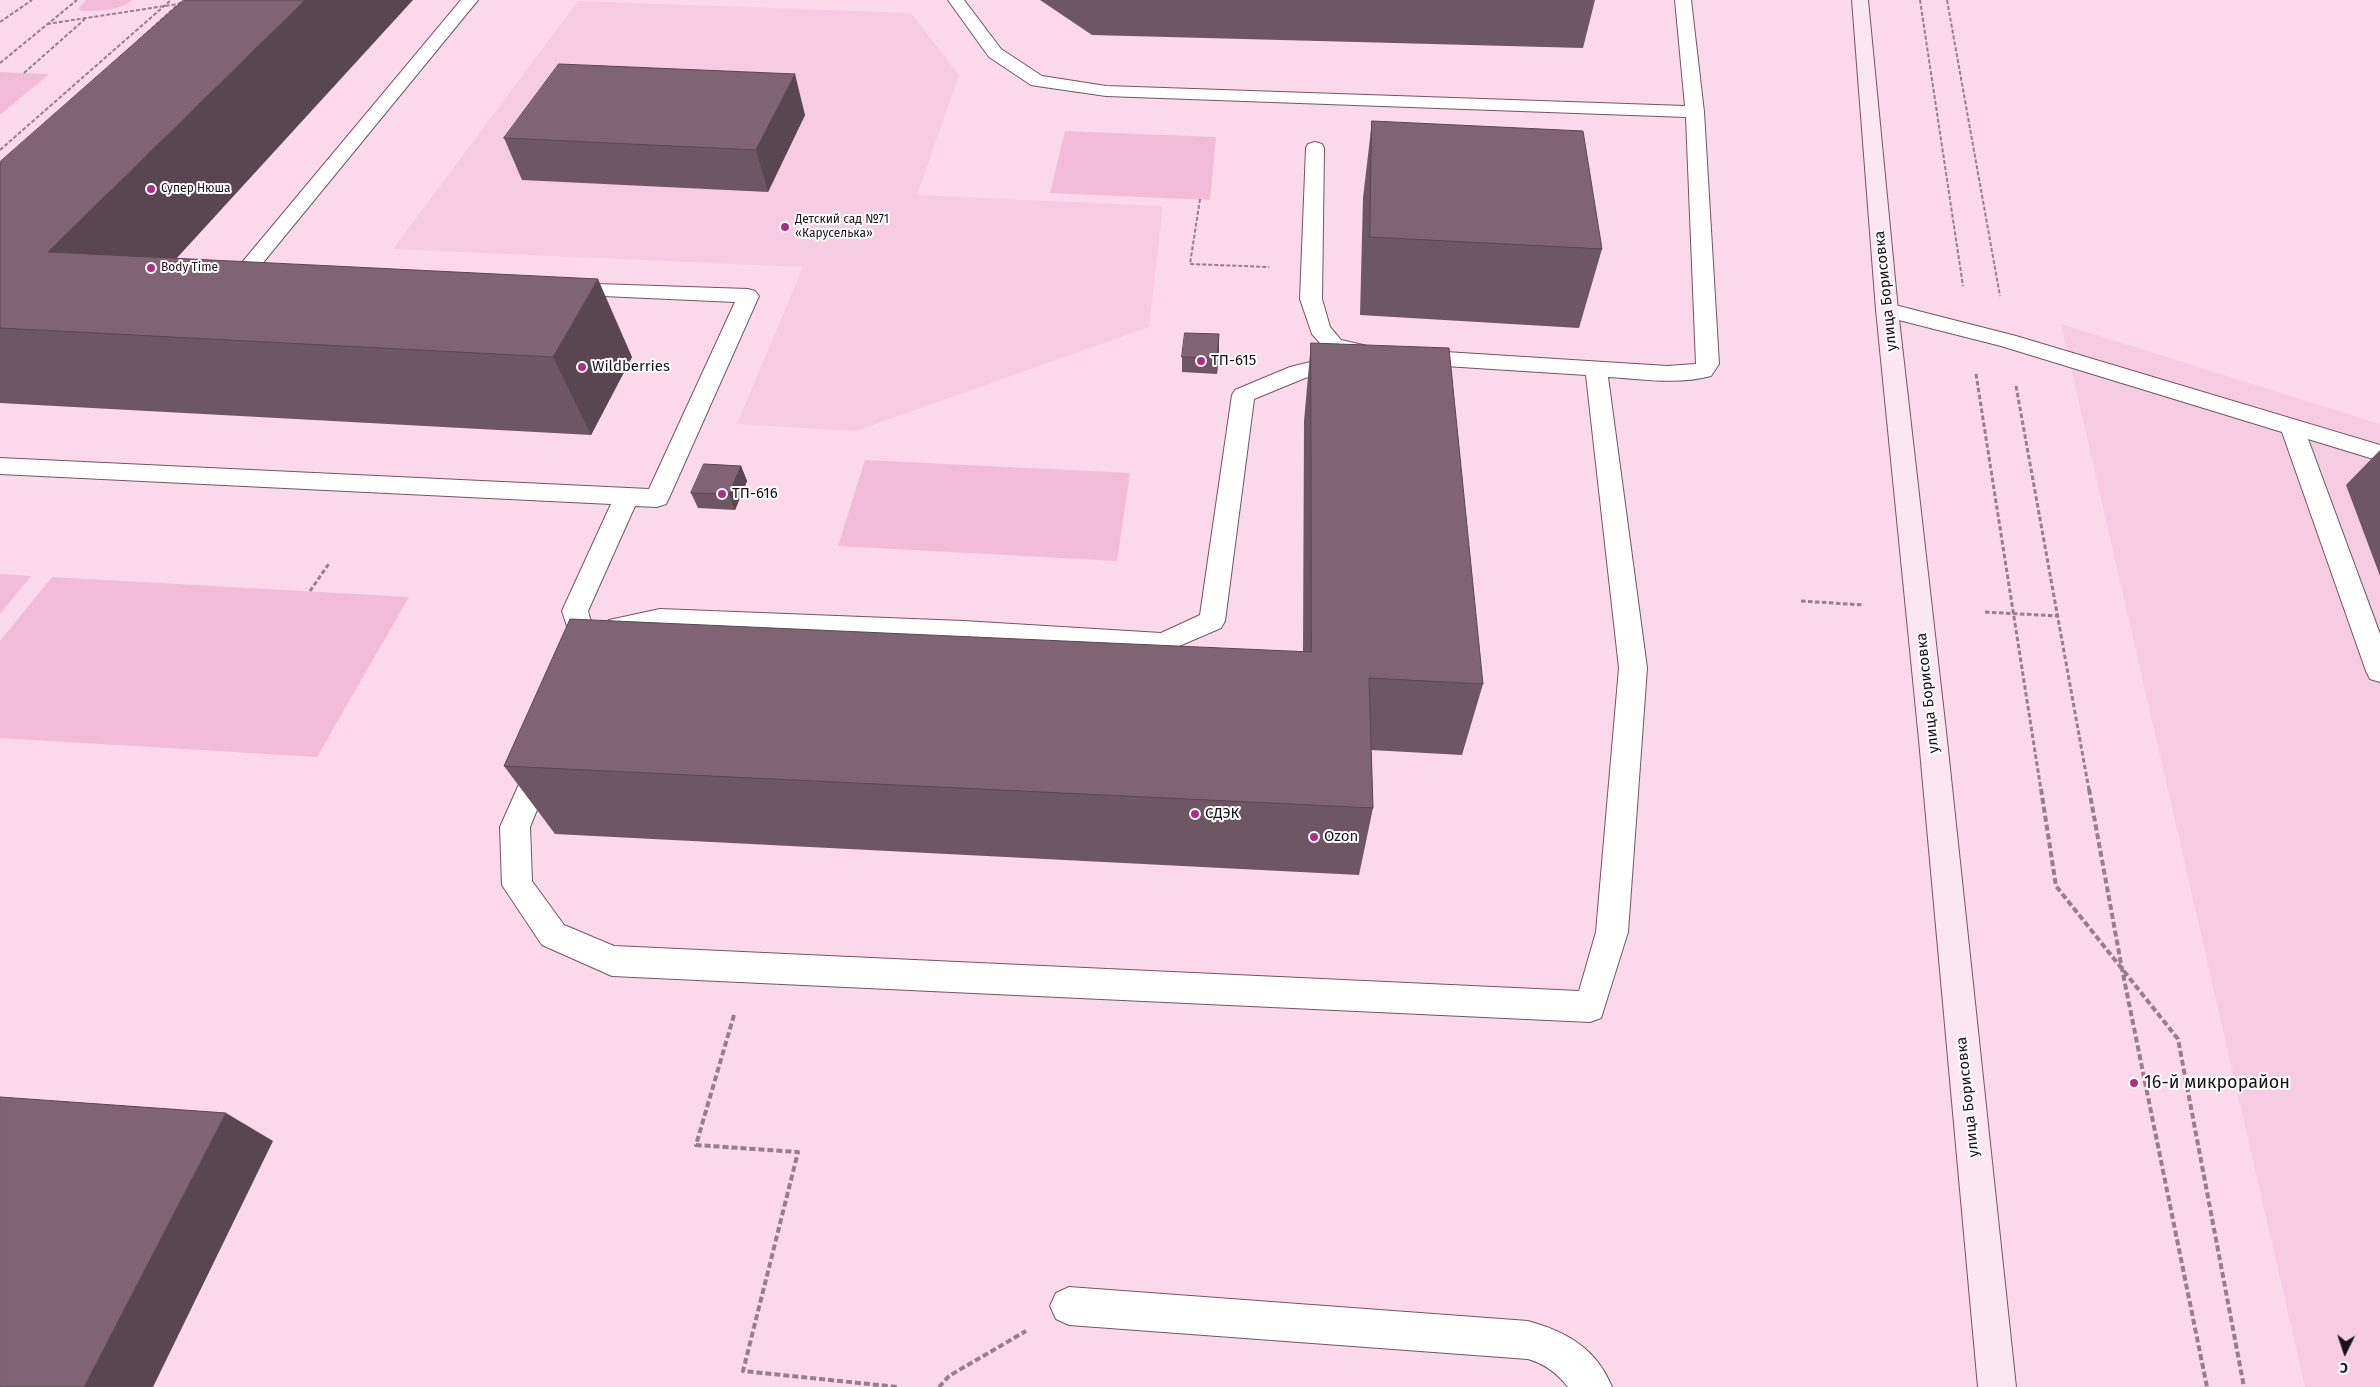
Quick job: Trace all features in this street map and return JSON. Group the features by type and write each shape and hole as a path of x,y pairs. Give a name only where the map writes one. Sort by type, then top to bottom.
{"street":[{"name":"улица Борисовка","path":"1860,0 1887,310 1933,740 1996,1387"}],"lane":[{"path":"281,277 241,276 470,0"},
{"path":"956,0 995,52 1037,81 1106,91 1695,112"},
{"path":"1314,148 1311,299 1320,329 1334,346 1372,354 1667,373 1703,372 1708,364 1695,112 1683,0"},
{"path":"0,466 656,498 748,296 549,288"},
{"path":"1887,310 2008,341 2380,453"},
{"path":"576,680 587,653 618,627 660,619 963,631 1163,643 1212,621 1242,395 1298,372 1372,354"},
{"path":"553,735 515,827 517,885 553,935 612,961 1590,1007 1612,932 1633,668 1596,368"},
{"path":"2292,427 2380,671"},
{"path":"587,653 575,611 627,497"},
{"path":"1069,1306 1528,1340 1552,1347 1574,1364 1594,1387"}],"path":[{"path":"0,22 32,0"},
{"path":"0,63 77,0"},
{"path":"0,150 171,0"},
{"path":"136,43 183,0"},
{"path":"1920,0 1969,332 2056,886 2178,1039 2244,1387"},
{"path":"1947,0 2122,969 2207,1387"},
{"path":"47,24 188,3"},
{"path":"24,73 86,18"},
{"path":"1200,199 1190,264 1312,270"},
{"path":"310,591 330,562"},
{"path":"1801,601 1864,605"},
{"path":"1986,612 2058,616"},
{"path":"748,968 696,1145 798,1152 743,1371 898,1387"},
{"path":"939,1387 949,1376 1069,1306"}],"shaded area":[{"path":"86,0 132,0 115,8 81,11 79,8"},
{"name":"Детский сад №71 «Каруселька»","path":"578,1 911,13 959,75 917,195 1163,206 1149,327 856,431 737,424 803,267 393,249"},
{"path":"0,72 49,74 0,115"},
{"path":"1065,131 1216,137 1210,200 1050,193"},
{"path":"2061,324 2380,424 2380,1387 2305,1387"},
{"path":"865,460 1130,473 1117,561 838,546"},
{"path":"0,574 31,576 0,614"},
{"path":"52,577 409,597 317,757 0,738 0,641"}],"building":[{"path":"184,0 305,0 48,252 598,279 553,357 0,328 0,162"},
{"path":"559,64 795,74 756,150 504,138"},
{"path":"1372,121 1583,131 1602,249 1370,237"},
{"path":"1185,333 1219,334 1217,358 1182,357"},
{"path":"1311,343 1449,348 1483,684 1369,678 1373,808 504,766 570,619 1311,652"},
{"path":"704,464 741,466 729,494 691,493"},
{"path":"0,1097 226,1113 84,1387 0,1387"}],"place":[{"name":"Супер Нюша","path":"151,189"},
{"name":"Детский сад №71 «Каруселька»","path":"785,227"},
{"name":"Body Time","path":"151,268"},
{"name":"ТП-615","path":"1201,361"},
{"name":"Wildberries","path":"582,367"},
{"name":"ТП-616","path":"722,494"},
{"name":"СДЭК","path":"1195,814"},
{"name":"Ozon","path":"1314,837"},
{"name":"16-й микрорайон","path":"2134,1083"}]}
